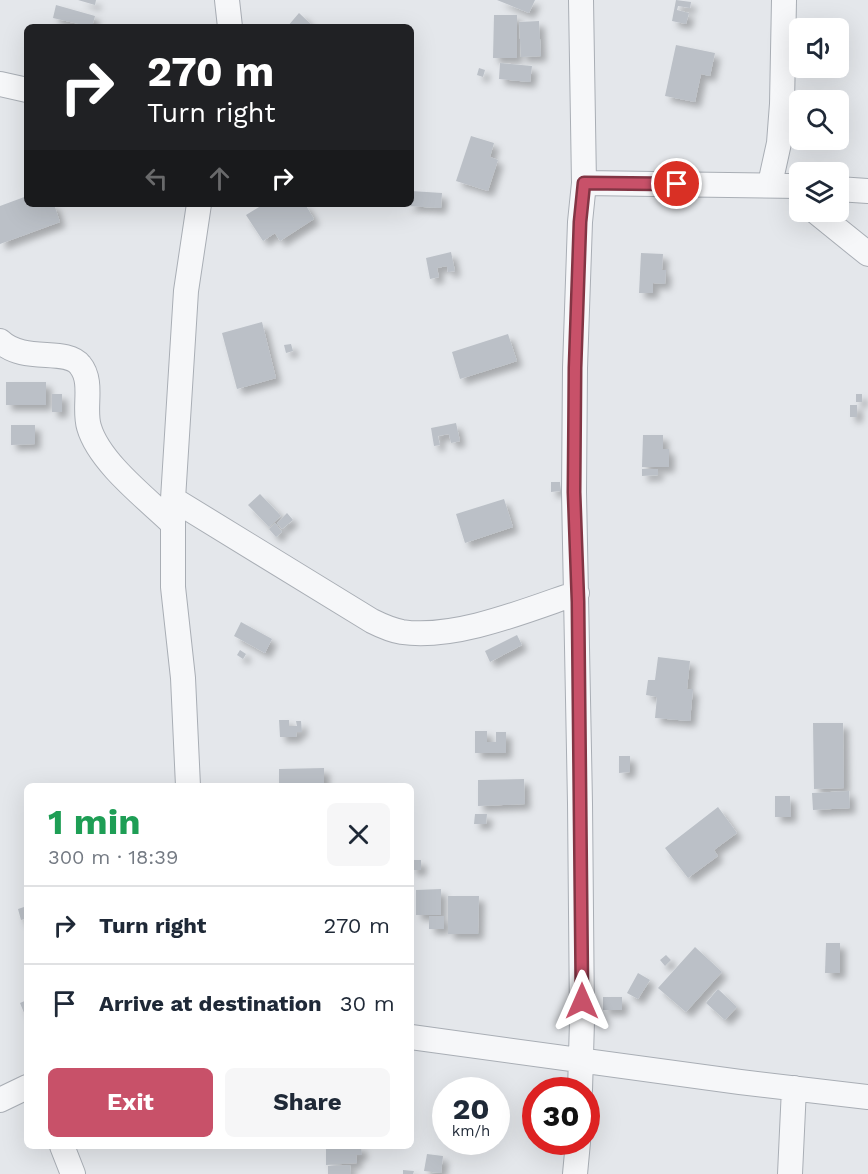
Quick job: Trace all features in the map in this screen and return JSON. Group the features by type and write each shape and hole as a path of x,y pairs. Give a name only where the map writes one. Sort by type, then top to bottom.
{"street":[{"path":"227,0 230,24"},
{"path":"580,1077 582,970 577,593 574,532 575,368 580,222 584,183 581,0"},
{"path":"584,183 788,188 779,143 784,0"},
{"path":"0,84 24,89"},
{"path":"849,190 868,191"},
{"path":"188,783 183,678 173,587 172,511 186,291 199,207"},
{"path":"828,222 868,254"},
{"path":"0,341 5,346 23,353 67,356 82,366 87,378 87,420 95,442 113,465 172,511 391,630 414,633 454,630 515,614 577,593"},
{"path":"414,1037 868,1097"},
{"path":"0,1100 24,1088"},
{"path":"790,1174 794,1088"},
{"path":"63,1149 73,1174"},
{"path":"575,1174 577,1155"}],"building":[{"path":"78,0 96,0 95,5"},
{"path":"497,0 535,0 529,13"},
{"path":"676,0 691,2 690,8 678,6 677,10 689,13 686,24 672,21"},
{"path":"56,5 95,16 93,24 79,24 53,18"},
{"path":"299,13 311,24 290,24"},
{"path":"494,15 517,15 517,58 493,58"},
{"path":"539,21 541,56 521,57 519,22"},
{"path":"676,45 715,53 710,76 701,74 695,102 665,96"},
{"path":"500,63 532,66 530,82 499,79"},
{"path":"479,68 485,70 483,77 477,75"},
{"path":"471,136 494,143 490,157 498,160 488,191 456,181"},
{"path":"414,191 442,193 441,208 414,206"},
{"path":"24,197 24,207 55,207 60,222 0,244 0,206"},
{"path":"259,207 307,207 314,219 280,241 275,233 263,241 246,215"},
{"path":"451,252 455,271 448,272 447,266 437,268 439,277 430,279 426,258"},
{"path":"641,253 663,254 662,270 666,270 665,284 653,283 653,293 639,293"},
{"path":"262,322 276,378 237,389 222,333"},
{"path":"508,334 517,361 460,379 452,352"},
{"path":"291,344 293,351 286,353 284,345"},
{"path":"6,382 46,382 46,405 6,405"},
{"path":"52,394 62,394 62,412 52,412"},
{"path":"856,394 862,394 862,402 856,402"},
{"path":"850,405 857,405 857,417 850,417"},
{"path":"456,423 460,441 451,443 449,434 438,436 440,445 434,446 431,428"},
{"path":"11,425 35,425 35,444 11,445"},
{"path":"643,435 663,435 663,449 669,449 669,467 642,467"},
{"path":"642,469 658,469 658,475 642,476"},
{"path":"551,482 560,482 560,491 551,492"},
{"path":"260,494 281,516 269,527 248,505"},
{"path":"504,499 513,527 465,543 456,514"},
{"path":"287,513 293,520 282,529 277,523"},
{"path":"275,523 282,532 276,537 269,529"},
{"path":"241,622 272,639 265,653 234,636"},
{"path":"517,635 522,645 490,662 485,651"},
{"path":"240,650 246,654 243,659 237,655"},
{"path":"658,657 690,661 687,689 693,689 690,721 655,718 657,697 646,695 648,680 655,680"},
{"path":"279,720 289,720 289,726 297,726 296,721 301,721 302,732 297,732 296,737 280,737"},
{"path":"813,723 843,723 844,788 814,789"},
{"path":"475,731 487,731 487,742 496,742 496,732 506,732 506,753 475,753"},
{"path":"619,756 630,756 630,772 619,773"},
{"path":"324,768 324,783 279,783 279,769"},
{"path":"524,779 525,804 478,806 478,780"},
{"path":"849,791 850,808 813,810 812,793"},
{"path":"775,796 790,796 791,817 775,817"},
{"path":"718,807 737,833 714,850 718,856 688,878 665,848"},
{"path":"475,814 487,814 486,824 474,824"},
{"path":"414,860 421,860 421,870 414,870"},
{"path":"441,889 441,915 416,915 416,890"},
{"path":"448,896 479,896 478,934 448,934"},
{"path":"24,907 24,919 21,920 18,909"},
{"path":"429,916 444,916 444,929 429,929"},
{"path":"826,943 840,943 840,973 825,973"},
{"path":"695,947 722,972 686,1012 658,988"},
{"path":"666,955 671,960 665,966 660,960"},
{"path":"638,973 650,980 638,999 627,993"},
{"path":"718,989 737,1007 725,1020 706,1003"},
{"path":"603,997 622,997 622,1010 603,1010"},
{"path":"24,1001 24,1013 20,1003"},
{"path":"326,1149 361,1149 362,1155 356,1155 357,1163 326,1165"},
{"path":"427,1154 443,1156 441,1173 424,1171"},
{"path":"350,1165 351,1174 328,1174 328,1166"},
{"path":"403,1170 414,1171 413,1174 403,1174"}],"route":[{"path":"582,1001 578,602 574,492 575,368 580,222 584,183 677,184"}]}
